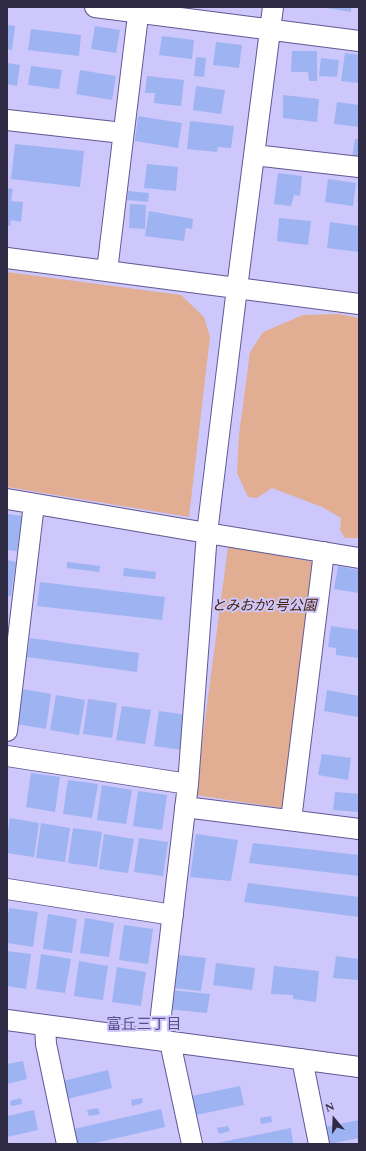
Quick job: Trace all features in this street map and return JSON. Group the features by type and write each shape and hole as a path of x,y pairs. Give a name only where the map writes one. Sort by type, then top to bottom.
{"street":[{"path":"95,7 139,10 270,30 359,41"},
{"path":"192,1144 164,1041 173,915 188,784 207,533 236,288 273,7"},
{"path":"107,271 139,10"},
{"path":"7,120 123,133"},
{"path":"254,154 359,168"},
{"path":"7,258 359,304"},
{"path":"7,499 359,558"},
{"path":"7,731 14,617 34,504"},
{"path":"291,820 324,552"},
{"path":"7,756 188,784"},
{"path":"185,807 359,829"},
{"path":"7,888 173,915"},
{"path":"7,1020 359,1067"},
{"path":"45,1025 46,1044 68,1144"},
{"path":"302,1060 319,1144"}],"green space":[{"path":"7,272 181,295 204,317 210,337 189,517 7,487"},
{"path":"339,314 359,318 359,538 345,538 340,530 341,518 322,507 272,488 257,498 248,497 237,473 239,435 250,352 263,332 303,315"},
{"name":"とみおか2号公園","path":"228,547 315,562 282,808 195,795"}],"building":[{"path":"320,7 351,7 351,12"},
{"path":"7,25 15,26 12,50 7,49"},
{"path":"95,26 120,30 116,53 91,49"},
{"path":"31,29 81,35 79,56 28,50"},
{"path":"162,36 194,40 192,59 159,55"},
{"path":"216,42 242,45 239,68 213,65"},
{"path":"292,51 317,51 317,81 309,81 308,72 291,72"},
{"path":"345,53 359,55 359,83 341,81"},
{"path":"196,57 206,58 204,77 194,76"},
{"path":"321,58 339,60 337,77 319,76"},
{"path":"7,63 20,65 17,86 7,84"},
{"path":"31,66 62,70 59,89 28,85"},
{"path":"80,70 116,76 112,100 76,94"},
{"path":"147,76 184,80 181,106 154,103 155,93 145,93"},
{"path":"196,86 225,90 221,114 193,110"},
{"path":"283,95 319,99 317,122 283,118"},
{"path":"337,102 359,105 359,127 334,124"},
{"path":"138,116 182,123 178,148 135,141"},
{"path":"190,121 234,126 231,148 218,147 217,152 187,149"},
{"path":"355,139 359,139 359,158 352,157"},
{"path":"15,144 84,151 80,187 11,179"},
{"path":"147,164 178,167 176,191 144,188"},
{"path":"278,173 302,176 300,196 294,195 291,206 274,204"},
{"path":"328,179 356,183 353,206 325,202"},
{"path":"7,188 13,189 11,201 23,202 21,222 11,220 10,226 7,226"},
{"path":"128,191 149,193 148,202 127,200"},
{"path":"130,204 146,205 145,229 129,228"},
{"path":"149,211 193,219 192,229 186,228 184,241 145,236"},
{"path":"279,218 311,221 308,245 277,241"},
{"path":"330,222 359,226 359,252 327,248"},
{"path":"7,514 22,516 17,551 7,550"},
{"path":"7,560 16,562 11,596 7,596"},
{"path":"67,562 100,566 99,572 67,568"},
{"path":"338,566 359,570 359,593 334,589"},
{"path":"124,568 156,572 155,579 123,576"},
{"path":"40,582 165,597 162,620 37,606"},
{"path":"331,626 359,630 359,658 336,655 336,648 328,647"},
{"path":"30,638 139,653 137,672 27,657"},
{"path":"22,689 51,694 46,729 17,724"},
{"path":"327,690 359,696 358,717 324,711"},
{"path":"56,695 85,700 79,735 50,730"},
{"path":"88,699 117,703 112,738 83,734"},
{"path":"122,706 151,710 145,744 116,740"},
{"path":"159,711 188,715 183,750 154,746"},
{"path":"322,754 351,758 348,780 318,775"},
{"path":"31,773 60,777 55,812 26,807"},
{"path":"68,780 98,784 92,818 63,814"},
{"path":"102,785 132,790 126,824 97,820"},
{"path":"138,791 167,795 162,830 133,826"},
{"path":"335,792 359,794 359,812 333,810"},
{"path":"10,818 39,823 34,857 7,853 7,837"},
{"path":"41,823 70,828 65,862 36,858"},
{"path":"73,828 102,832 97,867 68,863"},
{"path":"104,834 134,839 128,873 99,869"},
{"path":"196,834 238,840 231,881 190,877"},
{"path":"139,838 168,842 163,876 134,872"},
{"path":"253,843 359,855 359,876 249,863"},
{"path":"248,883 359,897 359,917 244,902"},
{"path":"9,908 38,912 33,947 7,943"},
{"path":"48,914 77,919 72,953 43,949"},
{"path":"85,918 114,923 109,957 80,953"},
{"path":"124,925 153,929 148,964 119,960"},
{"path":"7,951 31,954 26,989 7,986"},
{"path":"41,954 71,959 65,993 36,989"},
{"path":"179,955 206,958 201,991 173,988"},
{"path":"336,956 359,959 359,980 333,978"},
{"path":"79,961 108,966 103,1000 74,996"},
{"path":"216,963 255,968 252,990 213,985"},
{"path":"274,966 319,971 316,1002 293,999 293,995 271,994"},
{"path":"117,967 146,972 141,1006 112,1002"},
{"path":"170,990 210,994 207,1013 167,1009"},
{"path":"23,1061 27,1079 7,1084 7,1064"},
{"path":"108,1070 112,1088 67,1099 63,1081"},
{"path":"240,1086 244,1105 196,1115 192,1096"},
{"path":"21,1098 22,1104 11,1106 10,1101"},
{"path":"142,1098 143,1103 132,1106 131,1100"},
{"path":"98,1108 100,1114 89,1116 87,1110"},
{"path":"161,1109 165,1127 91,1144 77,1144 74,1129"},
{"path":"34,1110 38,1130 7,1137 7,1116"},
{"path":"271,1116 272,1122 261,1124 260,1118"},
{"path":"359,1120 359,1138 329,1144 325,1127"},
{"path":"228,1126 230,1131 219,1134 217,1128"},
{"path":"291,1128 293,1144 217,1144 217,1143"}],"district":[{"name":"富丘三丁目","path":"144,1026"}]}
